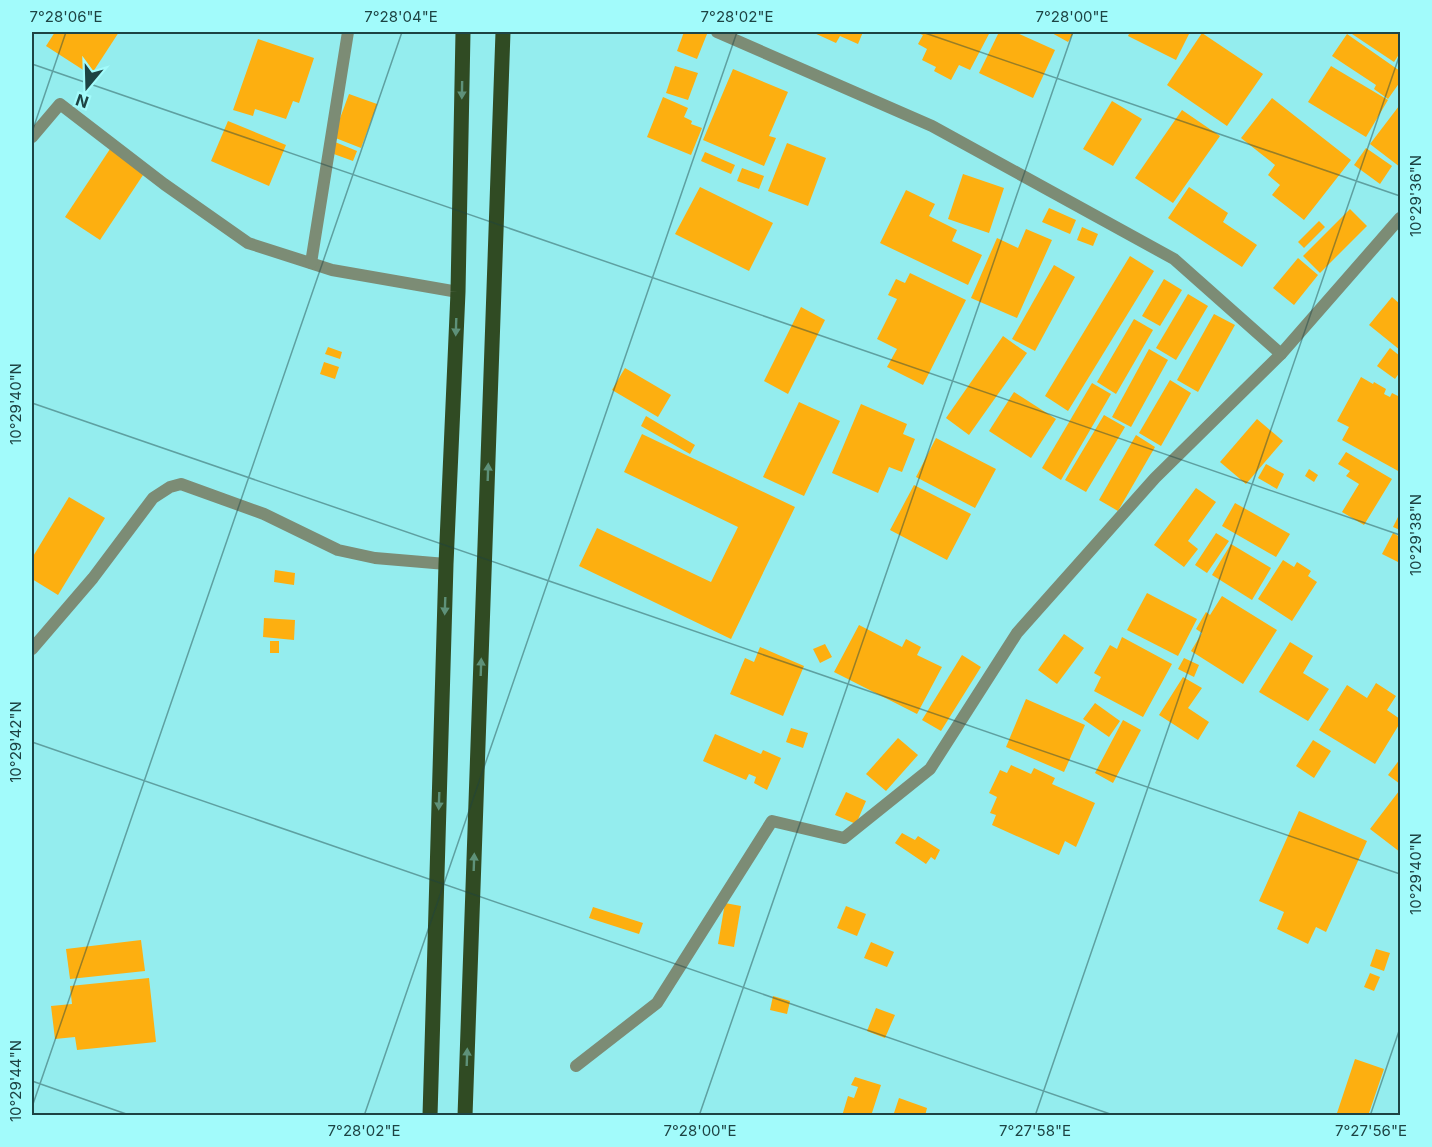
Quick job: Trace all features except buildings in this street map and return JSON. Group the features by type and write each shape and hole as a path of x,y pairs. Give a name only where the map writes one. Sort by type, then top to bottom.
{"main road":[{"path":"430,1116 446,564 458,292 463,32"},
{"path":"465,1116 503,32"}],"street":[{"path":"311,263 348,32"},
{"path":"717,32 932,126 1174,259 1281,354"},
{"path":"32,137 60,104 164,184 248,243 332,270 458,292"},
{"path":"576,1066 657,1003 772,820 844,838 930,769 1017,633 1155,478 1281,354 1401,218"},
{"path":"32,649 93,578 153,498 170,487 181,484 264,514 338,550 375,558 446,564"}]}
